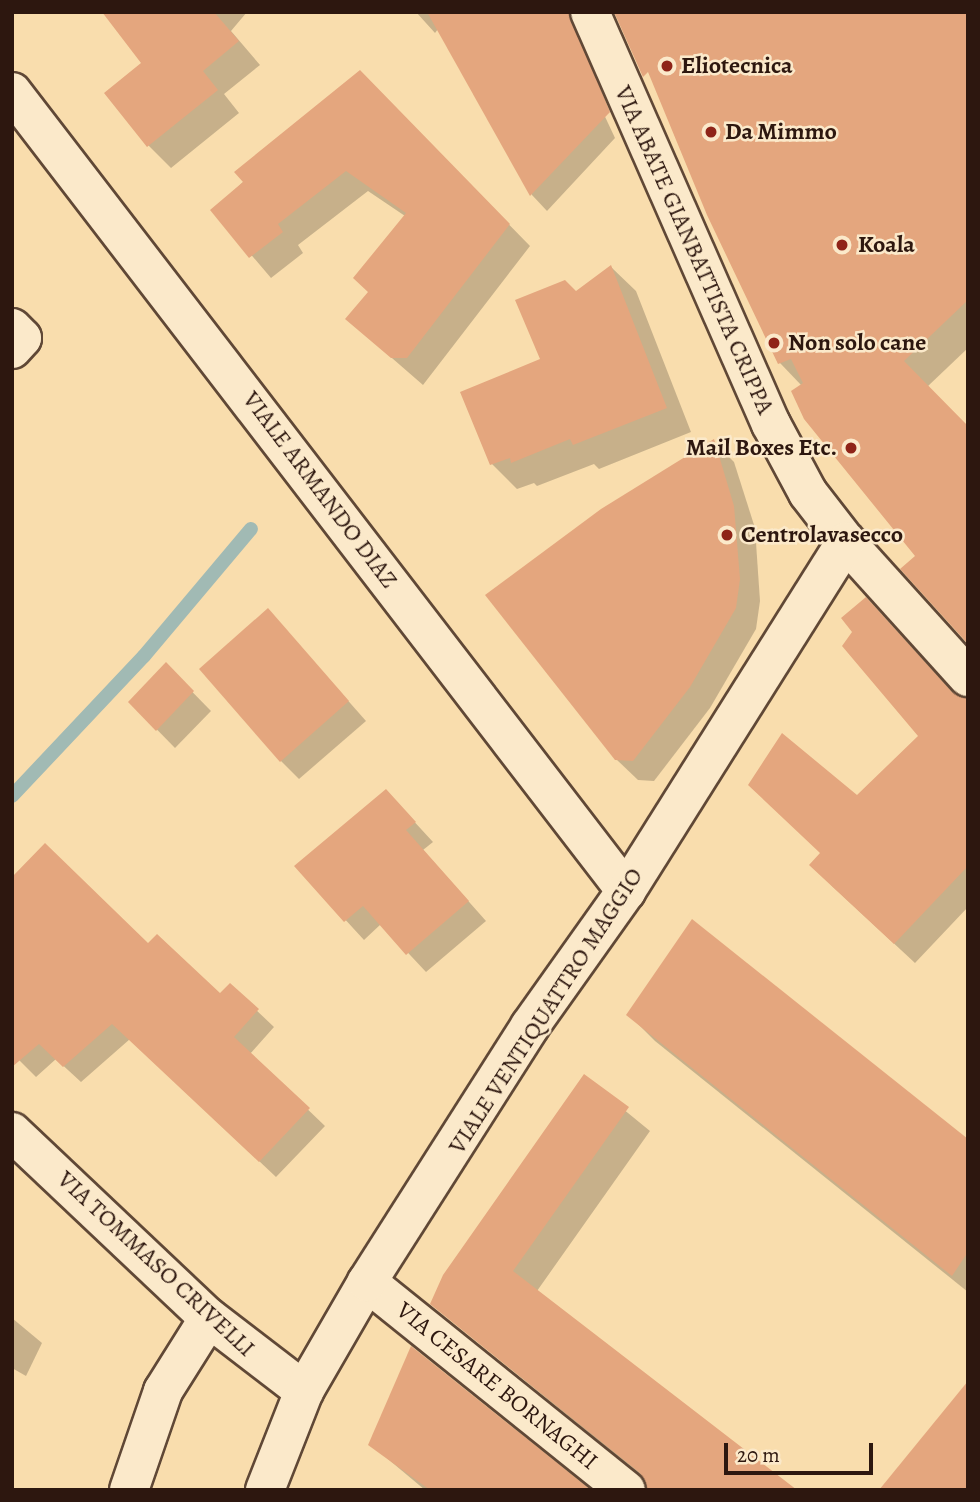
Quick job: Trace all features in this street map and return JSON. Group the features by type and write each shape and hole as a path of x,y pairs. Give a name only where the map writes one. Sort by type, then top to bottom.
{"street":[{"name":"VIA ABATE GIANBATTISTA CRIPPA","path":"590,12 771,424 808,493 846,542 968,677"},
{"name":"VIALE ARMANDO DIAZ","path":"12,92 626,891"},
{"path":"12,328 22,338 12,349"},
{"name":"VIALE VENTIQUATTRO MAGGIO","path":"265,1490 304,1391 367,1282 530,1026 626,891 846,542"},
{"name":"VIA TOMMASO CRIVELLI","path":"12,1132 209,1318 304,1391"},
{"name":"VIA CESARE BORNAGHI","path":"367,1282 626,1490"},
{"path":"129,1490 163,1391 209,1318"}],"building":[{"path":"102,12 214,12 239,41 203,71 218,90 147,147 104,93 141,63"},
{"path":"427,12 569,12 610,112 530,196"},
{"path":"614,12 968,12 968,300 904,361 968,426 968,644 900,569 915,556 804,419 791,391 803,383 791,359 778,364 707,215 648,72 643,77"},
{"path":"360,70 510,224 407,358 391,358 345,319 368,292 353,278 406,213 346,171 278,224 283,232 249,258 210,210 243,182 234,172"},
{"path":"611,265 667,408 573,445 570,439 511,463 510,458 490,465 460,392 540,359 515,300 565,280 576,291"},
{"path":"714,439 734,506 740,579 736,608 690,687 633,761 615,760 485,595 601,509"},
{"path":"866,597 952,692 968,698 968,866 894,944 809,865 820,853 748,785 782,733 857,795 918,736 842,646 852,632 841,618"},
{"path":"268,608 349,701 280,762 199,669"},
{"path":"166,662 194,691 156,731 128,702"},
{"path":"386,789 416,822 406,830 469,901 406,955 363,906 344,922 294,866"},
{"path":"45,843 148,943 157,934 220,993 230,983 259,1009 234,1037 310,1108 259,1162 112,1024 63,1067 39,1044 12,1067 12,877"},
{"path":"692,919 968,1139 968,1252 952,1276 626,1015"},
{"path":"584,1074 629,1107 513,1271 797,1490 647,1490 640,1473 430,1304 443,1275"},
{"path":"411,1346 591,1490 430,1490 368,1445"},
{"path":"968,1381 968,1490 879,1490"}],"waterway":[{"path":"12,796 144,656 251,529"}],"place":[{"name":"Eliotecnica","path":"667,66"},
{"name":"Da Mimmo","path":"711,132"},
{"name":"Koala","path":"842,245"},
{"name":"Non solo cane","path":"774,343"},
{"name":"Mail Boxes Etc.","path":"851,448"},
{"name":"Centrolavasecco","path":"727,535"}]}
